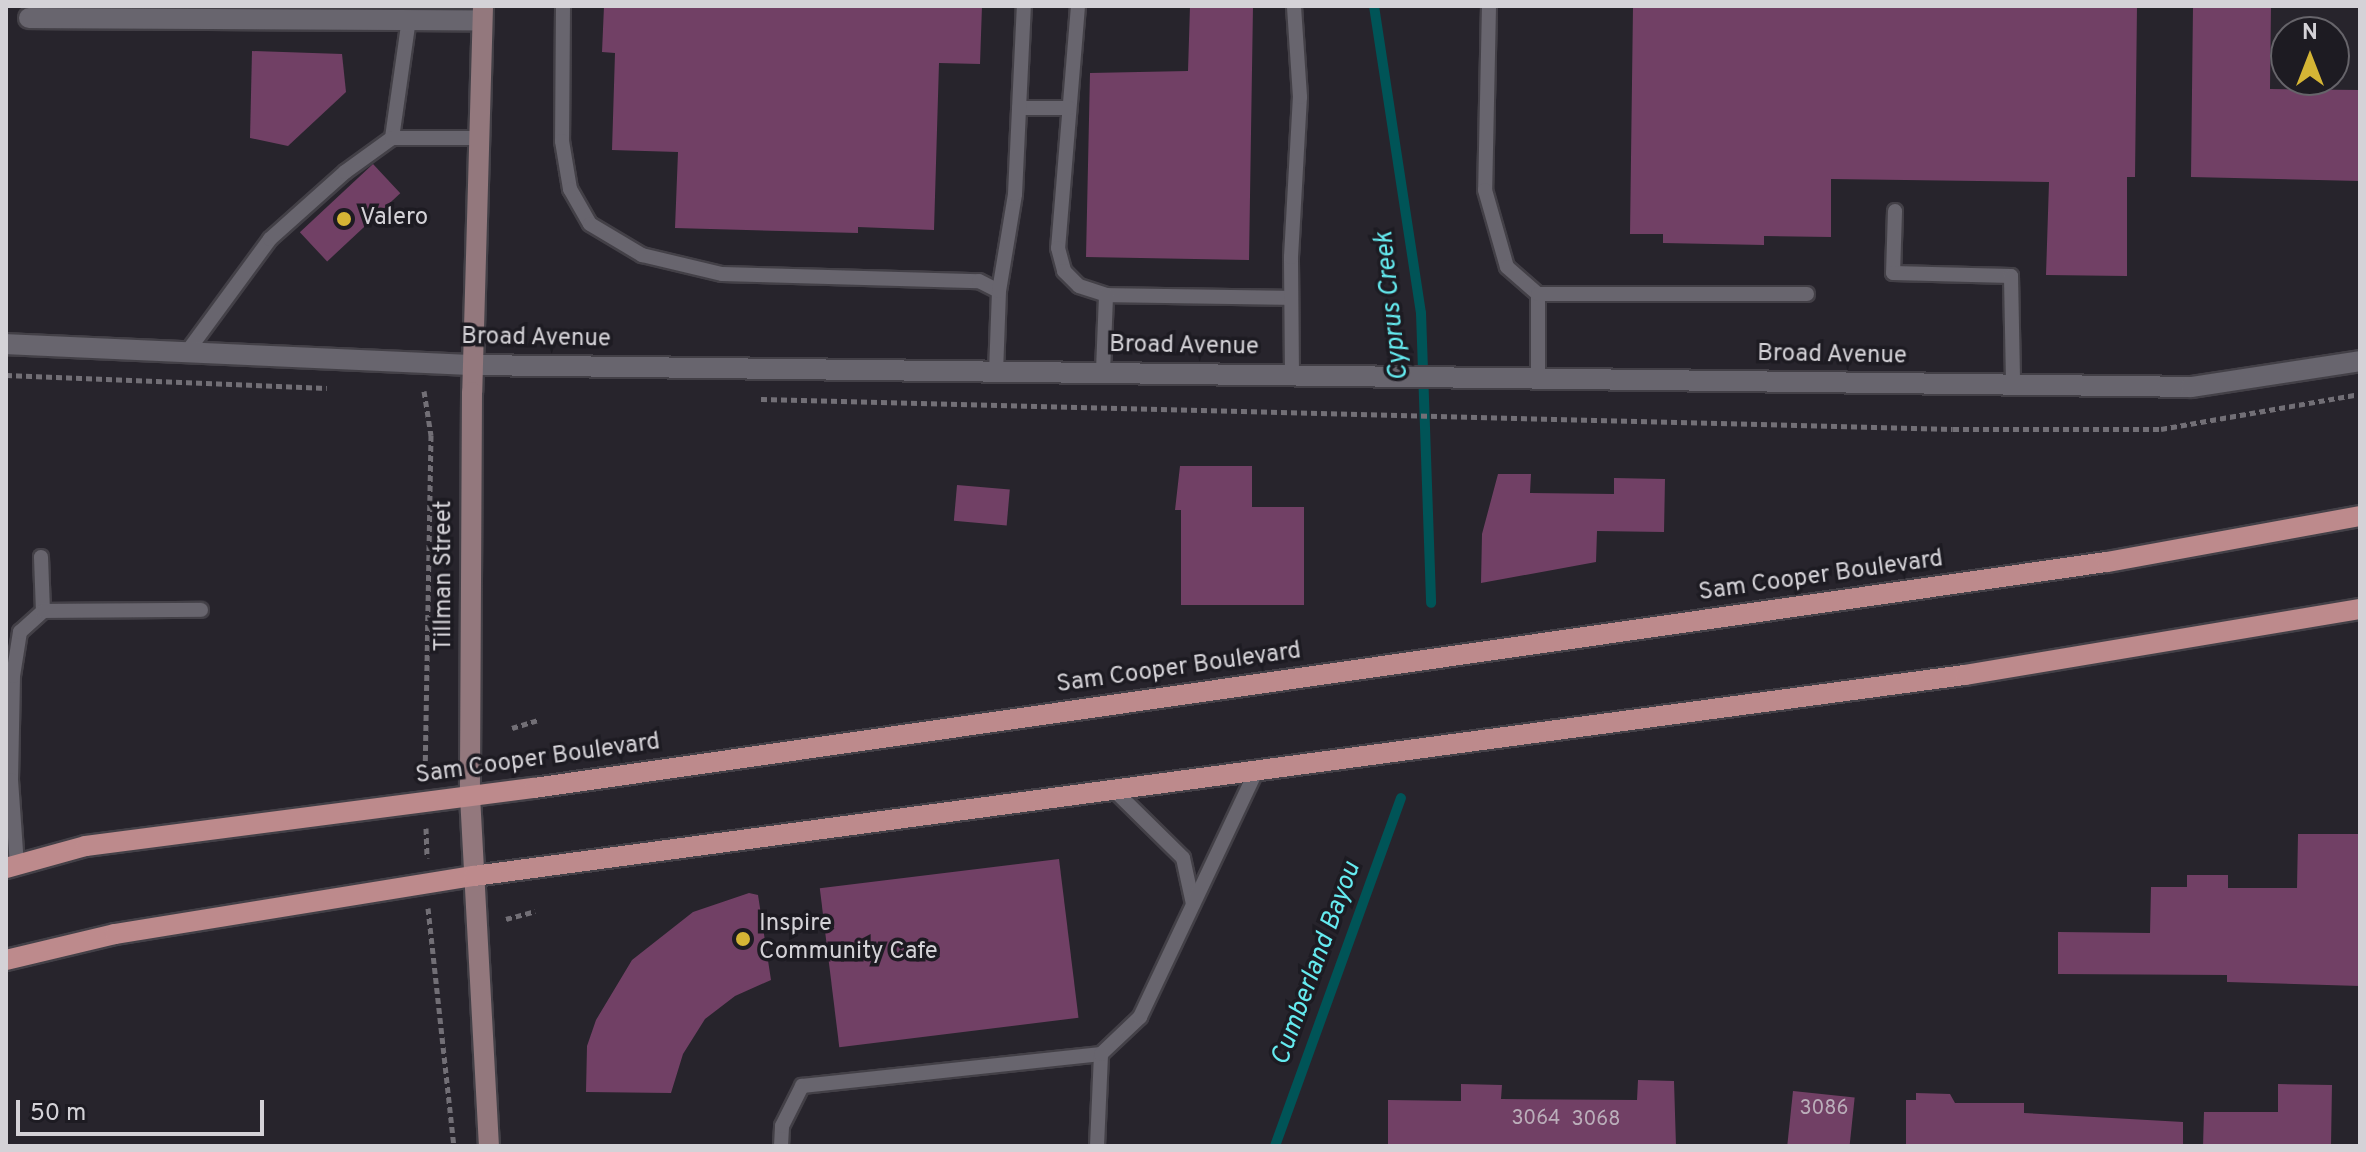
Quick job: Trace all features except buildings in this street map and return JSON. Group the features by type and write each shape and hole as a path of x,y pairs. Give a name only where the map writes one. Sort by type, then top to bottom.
{"main road":[{"name":"Tillman Street","path":"482,13 472,365 470,796 489,1146"},
{"name":"Sam Cooper Boulevard","path":"12,867 86,846 470,796 2107,562 2360,516"},
{"path":"6,960 115,934 474,876 1965,675 2360,609"}],"street":[{"path":"29,18 409,19 482,13"},
{"name":"Broad Avenue","path":"6,344 472,365 2191,387 2360,361"}],"lane":[{"path":"563,6 562,141 570,189 590,224 642,255 722,274 979,281 999,291"},
{"path":"996,371 999,291 1015,194 1024,6"},
{"path":"1078,6 1058,248 1064,271 1079,286 1106,295 1291,298"},
{"path":"1292,375 1291,298 1300,97 1294,6"},
{"path":"1489,6 1485,190 1507,267 1538,294 1807,294"},
{"path":"392,138 409,19"},
{"path":"1019,108 1069,108"},
{"path":"187,352 270,239 345,172 392,138 479,138"},
{"path":"1895,211 1893,273 2011,276 2013,385"},
{"path":"1538,294 1538,379"},
{"path":"1103,371 1106,295"},
{"path":"41,557 43,611"},
{"path":"12,867 10,676 20,632 43,611 201,610"},
{"path":"781,1146 782,1126 802,1086 1101,1054 1140,1017 1257,770"},
{"path":"1114,790 1183,858 1193,904"},
{"path":"1097,1146 1101,1054"}],"path":[{"path":"6,375 331,388"},
{"path":"408,391 472,392"},
{"path":"424,391 431,435 425,802 428,883 454,1146"},
{"path":"756,398 1953,429 2161,429 2360,394"},
{"path":"512,728 538,720"},
{"path":"506,919 535,911"}],"waterway":[{"name":"Cyprus Creek","path":"1374,6 1421,313 1431,603"},
{"name":"Cumberland Bayou","path":"1275,1146 1401,798"}],"place":[{"name":"Valero","path":"344,219"},
{"name":"Inspire Community Cafe","path":"743,939"}]}
